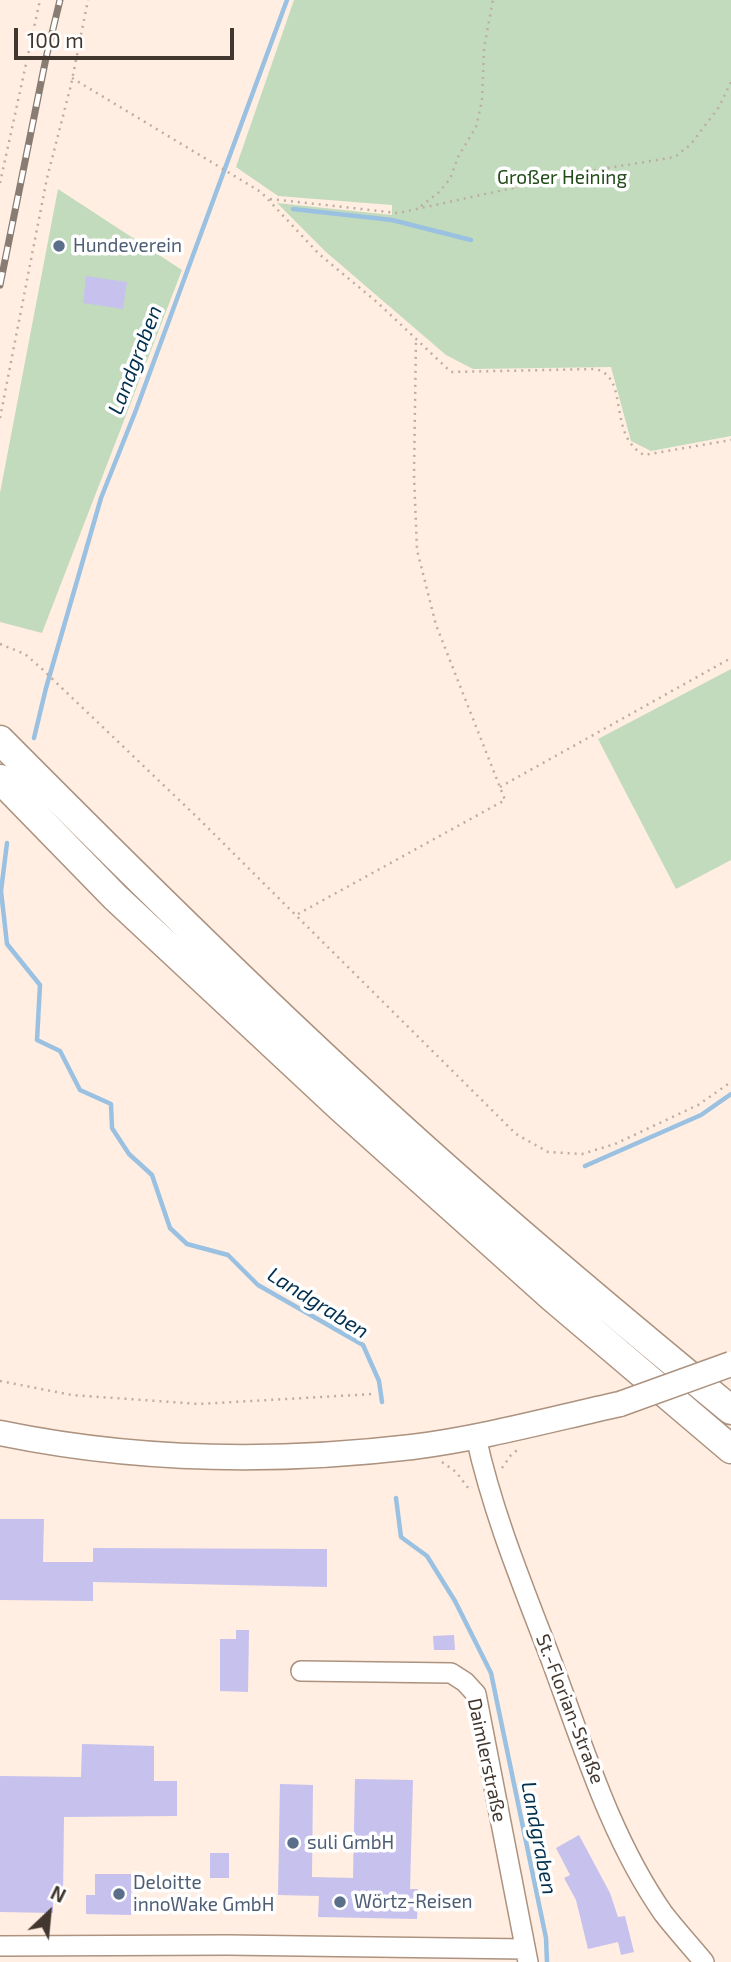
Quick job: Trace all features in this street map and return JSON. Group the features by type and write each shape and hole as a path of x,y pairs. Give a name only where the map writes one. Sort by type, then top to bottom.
{"highway":[{"path":"0,740 133,873 363,1094 566,1275 731,1410"},
{"path":"0,779 115,897 340,1107 552,1297 731,1449"}],"main road":[{"path":"0,1433 98,1448 192,1456 302,1456 412,1447 476,1437 620,1404 731,1364"}],"street":[{"name":"St.-Florian-Straße","path":"476,1437 485,1479 499,1523 588,1762 625,1847 663,1912 704,1962"},
{"name":"Daimlerstraße","path":"301,1671 451,1673 476,1693 526,1955"},
{"path":"0,1946 228,1945 526,1955"}],"path":[{"path":"0,183 40,0"},
{"path":"0,418 47,178 88,0"},
{"path":"419,208 450,179 458,157 476,127 482,101 484,48 493,0"},
{"path":"72,78 270,199 319,254 378,303 451,372 518,369 603,371 609,374 614,386 626,438 633,449 644,455 731,440"},
{"path":"270,199 398,213 596,170 675,157 691,144 719,107 731,82"},
{"path":"297,915 505,800 436,625 417,550 414,475 416,338"},
{"path":"0,644 25,654 42,669 297,915 516,1134 548,1152 582,1154 615,1144 698,1105 731,1083"},
{"path":"500,786 731,658"},
{"path":"0,1381 72,1395 199,1404 373,1394"}],"green space":[{"name":"Großer Heining","path":"294,0 731,0 731,436 651,451 631,441 611,367 473,369 446,355 326,252 277,203 392,215 392,205 278,196 236,167"},
{"path":"58,189 182,270 42,633 0,622 0,493"},
{"path":"731,669 731,860 676,889 598,739"}],"building":[{"path":"86,276 127,282 123,309 83,303"},
{"path":"0,1519 44,1519 43,1562 93,1562 93,1548 327,1549 327,1587 93,1582 93,1601 0,1600"},
{"path":"236,1630 249,1630 248,1692 220,1691 220,1639 236,1639"},
{"path":"454,1635 455,1650 434,1650 433,1636"},
{"path":"82,1744 154,1746 154,1781 177,1781 177,1816 64,1817 63,1897 53,1896 53,1913 0,1912 0,1776 81,1777"},
{"path":"355,1779 413,1780 410,1889 418,1889 417,1919 318,1917 319,1896 278,1895 280,1784 313,1785 312,1877 353,1878"},
{"path":"579,1835 610,1893 618,1917 625,1916 634,1952 621,1955 618,1942 588,1949 576,1900 564,1878 570,1875 556,1848"},
{"path":"210,1853 229,1853 229,1878 210,1878"},
{"path":"95,1874 139,1874 139,1892 131,1892 131,1915 86,1914 86,1895 95,1895"}],"waterway":[{"name":"Landgraben","path":"34,738 101,498 287,0"},
{"path":"293,209 392,220 471,240"},
{"name":"Landgraben","path":"7,843 1,891 7,944 40,985 37,1040 60,1051 80,1090 111,1104 112,1128 129,1154 152,1175 170,1228 187,1244 228,1255 258,1285 363,1345 379,1381 382,1402"},
{"path":"585,1166 701,1115 731,1094"},
{"name":"Landgraben","path":"396,1498 401,1537 427,1556 455,1601 491,1673 546,1938 547,1962"}],"railway":[{"path":"0,285 60,0"}],"place":[{"name":"Hundeverein","path":"59,246"},
{"name":"suli GmbH","path":"293,1843"},
{"name":"Deloitte innoWake GmbH","path":"119,1894"},
{"name":"Wörtz-Reisen","path":"340,1902"}]}
